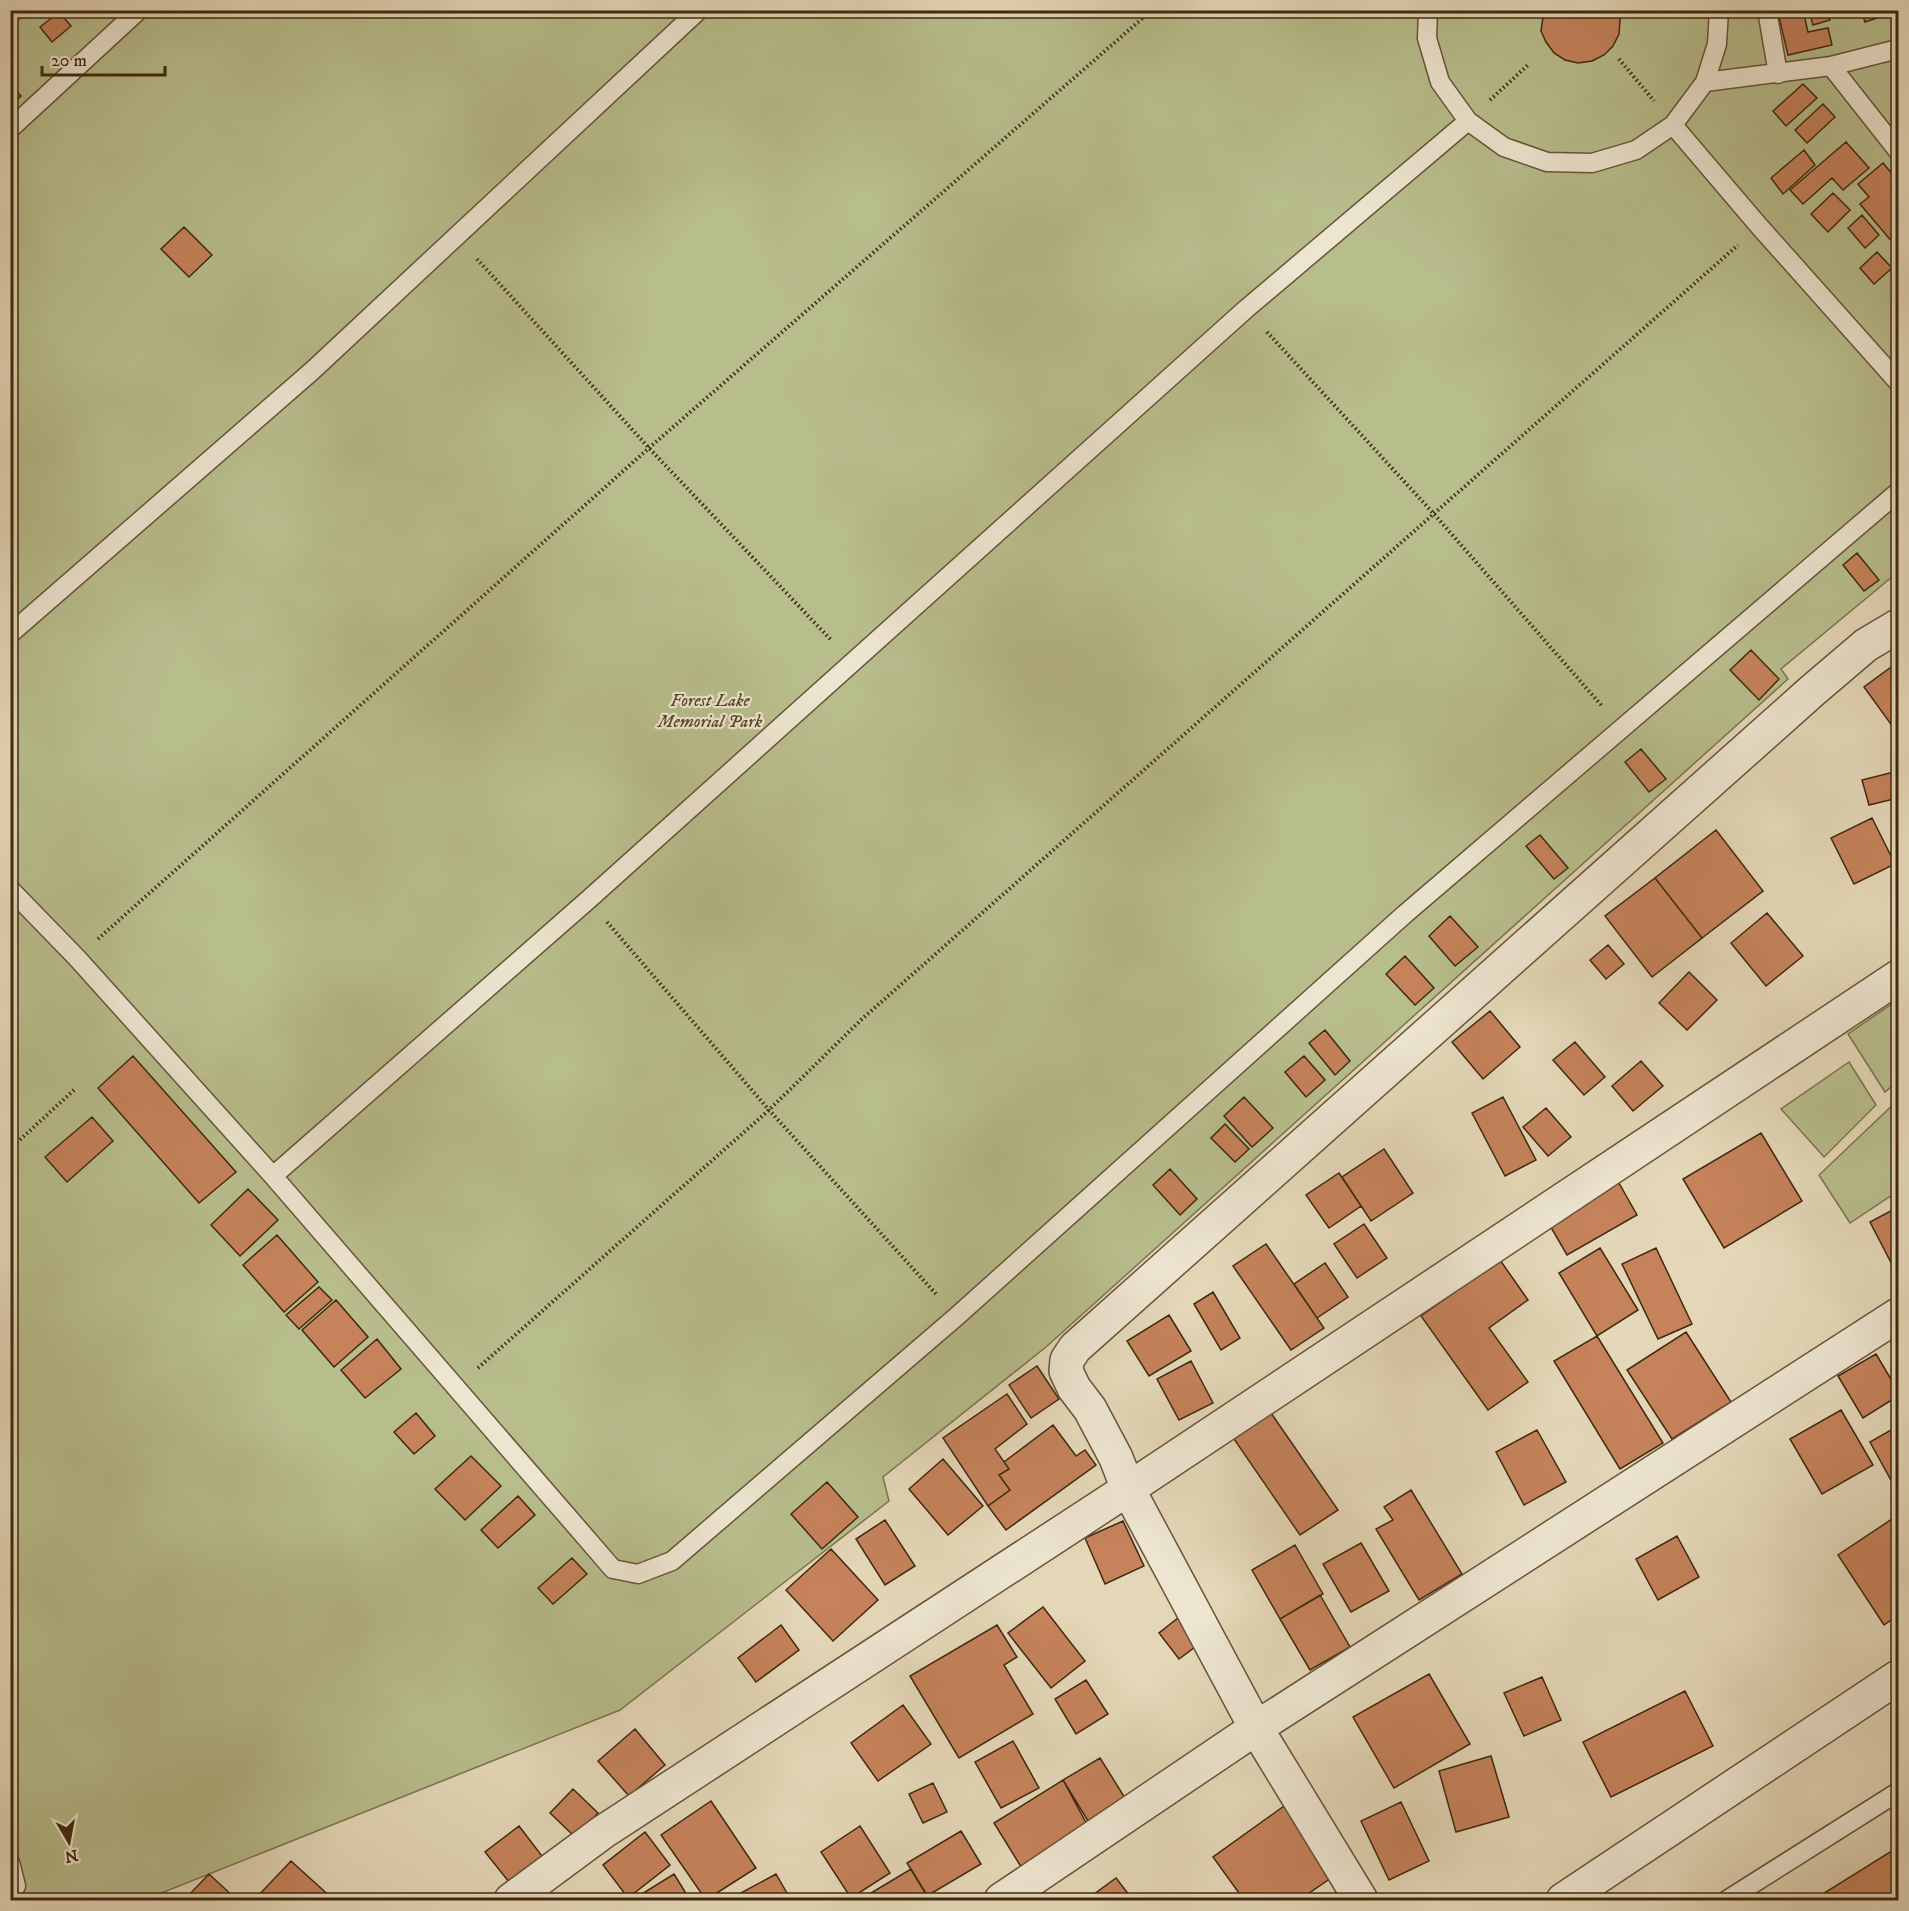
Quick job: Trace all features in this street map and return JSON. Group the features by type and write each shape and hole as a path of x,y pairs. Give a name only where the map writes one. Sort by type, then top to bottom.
{"street":[{"path":"1361,1900 1256,1728 1128,1489 1116,1458 1090,1408 1074,1388 1066,1371 1067,1360 1075,1348 1803,699 1866,645 1899,626"},
{"path":"511,1900 603,1832 1128,1489 1899,977"},
{"path":"1001,1900 1256,1728 1899,1315"},
{"path":"1563,1900 1899,1677"}],"lane":[{"path":"10,129 139,10"},
{"path":"1428,10 1427,38 1440,82 1468,121 1504,147 1547,162 1580,163 1592,163 1636,150 1673,125 1705,82 1718,44 1719,10"},
{"path":"1767,10 1778,74"},
{"path":"10,634 312,371 457,236 687,14"},
{"path":"1705,82 1831,66 1899,48"},
{"path":"1831,66 1899,151"},
{"path":"273,1176 588,900 1246,309 1468,121"},
{"path":"1673,125 1759,226 1899,382"},
{"path":"10,889 77,958 273,1176 613,1569 638,1574 672,1561 956,1317 1405,914 1899,492"},
{"path":"1727,1900 1899,1792"},
{"path":"10,1862 16,1886 10,1897"}],"path":[{"path":"77,958 649,448 1152,10"},
{"path":"1619,59 1673,125"},
{"path":"1468,121 1528,65"},
{"path":"455,1388 769,1110 862,1019 1759,226"},
{"path":"457,236 649,448 853,662"},
{"path":"1246,309 1434,514 1623,729"},
{"path":"588,900 769,1110 956,1317"},
{"path":"10,1149 75,1090"}],"green space":[{"name":"Forest Lake Memorial Park","path":"30,10 1898,11 1898,572 1781,669 1788,679 1046,1347 883,1477 889,1501 620,1710 144,1900 11,1900 10,28"},
{"path":"1896,1001 1898,1005 1898,1081 1885,1092 1848,1034"},
{"path":"1849,1062 1876,1105 1824,1157 1781,1109"},
{"path":"1898,1100 1898,1191 1850,1223 1819,1175"}],"building":[{"path":"1544,10 1617,10 1620,20 1619,34 1613,46 1604,55 1592,61 1578,63 1565,60 1554,53 1541,31"},
{"path":"1809,10 1827,10 1830,20 1813,25"},
{"path":"1861,10 1878,10 1880,17 1865,22"},
{"path":"1803,11 1808,32 1828,28 1832,45 1788,55 1779,17"},
{"path":"59,12 71,26 52,42 40,27"},
{"path":"1803,84 1817,98 1786,126 1773,111"},
{"path":"10,85 21,96 10,107"},
{"path":"1823,104 1835,117 1807,143 1795,130"},
{"path":"1846,142 1869,168 1843,190 1832,178 1803,204 1790,190"},
{"path":"1804,150 1815,165 1783,194 1771,178"},
{"path":"1883,163 1898,181 1898,238 1893,243 1860,204 1869,197 1858,184"},
{"path":"1833,193 1850,210 1828,232 1811,214"},
{"path":"1862,215 1879,235 1865,248 1848,228"},
{"path":"184,227 212,255 189,277 161,249"},
{"path":"1877,252 1892,268 1874,284 1860,268"},
{"path":"1857,553 1879,580 1864,591 1843,565"},
{"path":"1751,650 1779,679 1759,700 1730,670"},
{"path":"1898,662 1898,734 1864,687"},
{"path":"1641,749 1666,779 1649,792 1625,762"},
{"path":"1898,771 1898,798 1869,805 1862,780"},
{"path":"1872,818 1895,864 1854,884 1831,838"},
{"path":"1716,830 1763,891 1702,938 1655,878"},
{"path":"1540,835 1568,868 1554,879 1526,846"},
{"path":"1655,878 1702,938 1652,977 1605,916"},
{"path":"1767,913 1803,956 1766,986 1731,943"},
{"path":"1450,916 1478,947 1455,966 1429,936"},
{"path":"1608,945 1624,964 1606,979 1590,960"},
{"path":"1405,956 1434,988 1415,1005 1386,974"},
{"path":"1689,972 1717,1000 1687,1030 1659,1003"},
{"path":"1490,1011 1520,1047 1483,1079 1452,1042"},
{"path":"1325,1030 1350,1061 1335,1075 1309,1043"},
{"path":"1575,1042 1605,1077 1584,1095 1553,1060"},
{"path":"133,1056 236,1172 199,1203 98,1088"},
{"path":"1304,1056 1325,1080 1306,1097 1285,1072"},
{"path":"1641,1061 1663,1086 1633,1111 1612,1086"},
{"path":"1244,1097 1273,1128 1252,1147 1224,1116"},
{"path":"1503,1097 1536,1160 1505,1176 1472,1113"},
{"path":"1546,1108 1571,1137 1548,1156 1523,1127"},
{"path":"92,1117 113,1141 67,1182 45,1157"},
{"path":"1225,1124 1249,1149 1235,1162 1211,1138"},
{"path":"1761,1133 1802,1201 1724,1248 1683,1179"},
{"path":"1384,1149 1413,1193 1371,1221 1342,1177"},
{"path":"1170,1169 1197,1199 1180,1215 1153,1185"},
{"path":"1339,1173 1361,1206 1329,1228 1306,1195"},
{"path":"1615,1176 1637,1215 1567,1255 1545,1217"},
{"path":"248,1189 278,1220 240,1256 211,1225"},
{"path":"1898,1207 1898,1276 1870,1222"},
{"path":"1364,1224 1387,1258 1357,1278 1334,1244"},
{"path":"277,1235 318,1282 284,1312 243,1265"},
{"path":"1266,1244 1324,1328 1291,1350 1233,1266"},
{"path":"1600,1248 1638,1310 1597,1336 1559,1273"},
{"path":"1656,1248 1692,1324 1658,1339 1622,1264"},
{"path":"1500,1260 1528,1300 1489,1328 1528,1382 1488,1410 1421,1316"},
{"path":"1325,1263 1348,1297 1317,1318 1294,1284"},
{"path":"319,1287 332,1300 299,1329 286,1315"},
{"path":"1213,1292 1240,1338 1221,1350 1194,1304"},
{"path":"336,1300 368,1337 334,1367 302,1330"},
{"path":"1169,1315 1191,1351 1149,1376 1127,1341"},
{"path":"1686,1332 1731,1402 1672,1439 1627,1370"},
{"path":"1597,1336 1663,1443 1620,1469 1554,1361"},
{"path":"377,1339 401,1369 365,1398 341,1370"},
{"path":"1876,1354 1898,1391 1898,1396 1863,1418 1838,1376"},
{"path":"1191,1361 1213,1403 1179,1420 1157,1379"},
{"path":"1037,1366 1059,1399 1031,1418 1009,1385"},
{"path":"1007,1394 1027,1424 995,1449 1009,1469 999,1475 1010,1490 988,1506 943,1438"},
{"path":"1841,1410 1873,1465 1822,1494 1790,1439"},
{"path":"416,1413 435,1436 414,1454 394,1432"},
{"path":"1271,1413 1338,1510 1300,1535 1234,1439"},
{"path":"1053,1425 1076,1456 1085,1450 1096,1465 1006,1530 988,1506 1010,1490 999,1475 1009,1469 1004,1462"},
{"path":"1898,1426 1898,1479 1892,1482 1870,1442"},
{"path":"1537,1430 1566,1482 1524,1505 1496,1452"},
{"path":"471,1456 501,1486 465,1520 435,1489"},
{"path":"943,1459 983,1506 948,1535 909,1489"},
{"path":"827,1482 858,1517 822,1549 791,1514"},
{"path":"1411,1490 1462,1574 1419,1600 1376,1529 1393,1520 1384,1507"},
{"path":"518,1496 535,1515 498,1548 481,1530"},
{"path":"1898,1515 1898,1615 1884,1625 1838,1555"},
{"path":"885,1520 915,1566 885,1585 856,1539"},
{"path":"1123,1521 1144,1566 1105,1584 1085,1538"},
{"path":"1677,1536 1699,1577 1658,1600 1636,1559"},
{"path":"1361,1543 1389,1591 1351,1612 1323,1564"},
{"path":"1295,1545 1323,1594 1280,1619 1252,1570"},
{"path":"831,1549 878,1600 833,1641 786,1590"},
{"path":"572,1558 587,1574 553,1604 538,1588"},
{"path":"1320,1595 1350,1647 1310,1670 1280,1619"},
{"path":"1043,1607 1085,1661 1051,1688 1008,1633"},
{"path":"1178,1618 1199,1644 1179,1659 1159,1633"},
{"path":"781,1625 799,1650 756,1682 738,1658"},
{"path":"997,1625 1017,1657 1004,1665 1033,1714 959,1758 910,1676"},
{"path":"1429,1674 1470,1744 1394,1788 1353,1717"},
{"path":"1542,1677 1561,1720 1524,1736 1504,1693"},
{"path":"1086,1680 1108,1714 1076,1734 1055,1699"},
{"path":"1685,1691 1713,1746 1611,1797 1583,1742"},
{"path":"903,1705 931,1744 878,1781 851,1743"},
{"path":"635,1729 665,1765 629,1796 598,1761"},
{"path":"1013,1741 1039,1788 1001,1808 975,1762"},
{"path":"1491,1756 1509,1817 1456,1832 1439,1771"},
{"path":"1100,1758 1125,1798 1088,1821 1063,1780"},
{"path":"1063,1780 1090,1830 1023,1870 994,1823"},
{"path":"933,1783 947,1812 923,1823 909,1794"},
{"path":"573,1789 598,1813 575,1837 550,1813"},
{"path":"711,1801 756,1868 706,1900 661,1835"},
{"path":"1291,1801 1341,1871 1299,1900 1244,1900 1213,1857"},
{"path":"1401,1802 1429,1861 1389,1880 1361,1821"},
{"path":"519,1826 542,1856 509,1882 485,1852"},
{"path":"860,1826 890,1873 851,1898 821,1852"},
{"path":"961,1831 981,1864 927,1896 907,1863"},
{"path":"645,1832 670,1865 628,1898 603,1865"},
{"path":"1898,1847 1898,1900 1813,1900"},
{"path":"291,1861 334,1900 254,1900"},
{"path":"911,1869 930,1900 869,1900 866,1896"},
{"path":"209,1874 237,1900 188,1900 186,1898"},
{"path":"674,1874 690,1900 632,1900"},
{"path":"776,1874 791,1900 728,1900"},
{"path":"1116,1878 1133,1900 1086,1900"}]}
